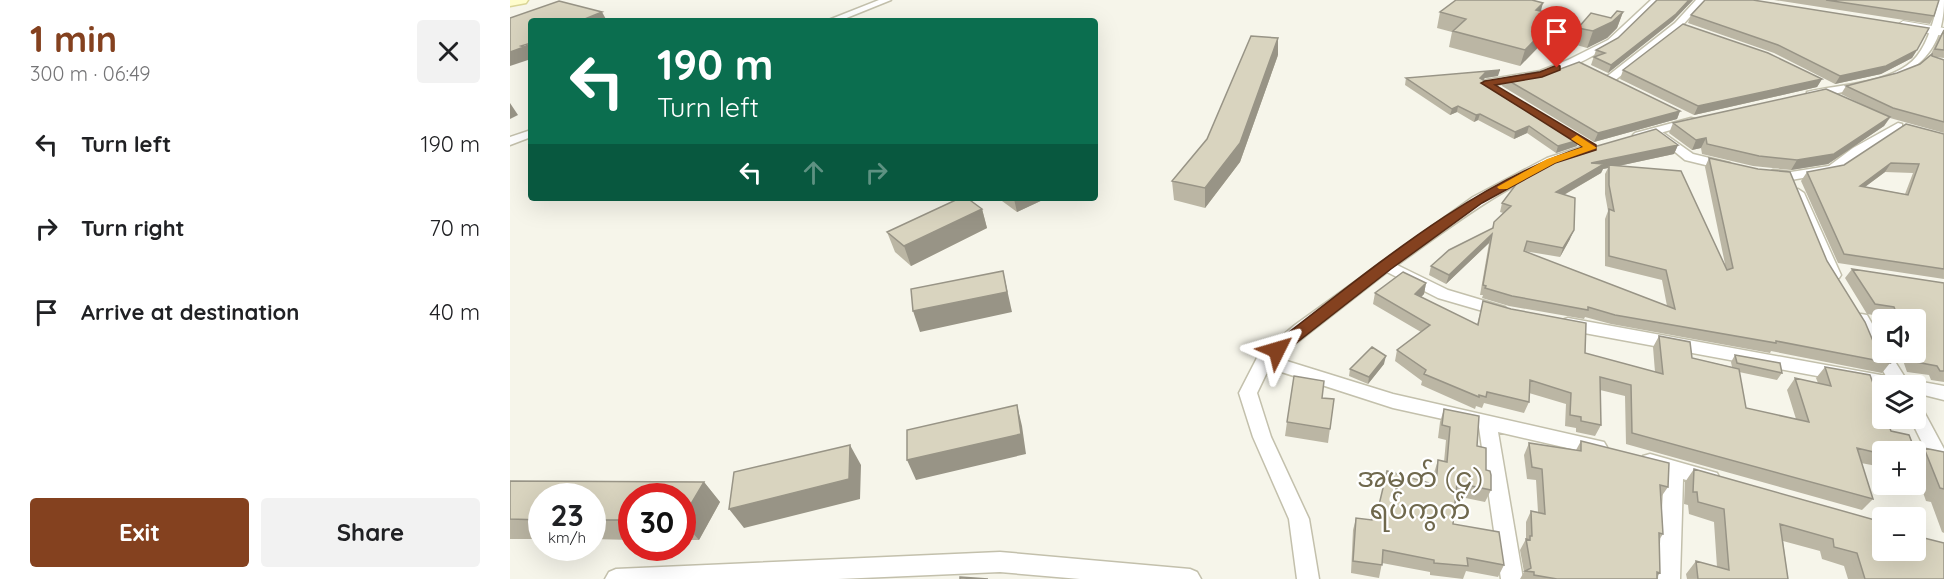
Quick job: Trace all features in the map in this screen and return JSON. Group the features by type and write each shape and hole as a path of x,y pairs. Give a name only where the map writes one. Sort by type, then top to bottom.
{"main road":[{"path":"510,2 522,0"}],"street":[{"path":"839,18 887,0"},
{"path":"1508,98 1485,83 1542,74 1576,64 1611,42 1656,0"},
{"path":"1610,80 1683,27 1701,0"},
{"path":"1800,96 1885,78 1918,62 1940,31 1943,0"},
{"path":"1888,23 1940,31"},
{"path":"1623,139 1698,119 1672,111"},
{"path":"1762,173 1791,176 1833,169 1857,151 1904,128 1882,121"},
{"path":"1655,130 1689,158 1742,170"},
{"path":"510,141 528,134"},
{"path":"1308,579 1299,519 1262,437 1248,393 1264,360 1386,266 1478,200 1551,161 1592,145"},
{"path":"1791,176 1830,269 1842,288"},
{"path":"1386,266 1443,294 1519,315"},
{"path":"1830,269 1853,272"},
{"path":"1854,307 1899,375"},
{"path":"1554,322 1872,380"},
{"path":"1264,360 1394,401 1624,454 1729,484"},
{"path":"1926,390 1944,393"},
{"path":"1487,421 1512,579"},
{"path":"1924,429 1944,467"},
{"path":"1669,579 1674,469"},
{"path":"616,579 849,574 1000,562 1190,579"}],"building":[{"path":"1456,0 1532,0 1543,3 1536,10 1559,15 1525,50 1453,31 1466,19 1440,12"},
{"path":"1657,0 1689,0 1676,14 1611,65 1594,57 1605,53 1596,50 1618,38"},
{"path":"1705,0 1753,0 1929,28 1917,50 1886,66 1840,76 1778,45 1691,15"},
{"path":"1826,0 1939,0 1934,16"},
{"path":"559,1 602,12 587,18 528,18 528,44 510,52 510,18"},
{"path":"1617,11 1623,12 1612,22 1593,31 1578,28 1591,13 1611,18"},
{"path":"1683,24 1768,53 1822,79 1698,106 1623,70"},
{"path":"1944,30 1944,50 1935,49"},
{"path":"1251,36 1278,38 1240,143 1205,188 1172,181 1207,139"},
{"path":"1932,54 1944,60 1944,122 1893,108 1846,86 1897,73 1920,64"},
{"path":"1579,62 1680,111 1598,133 1504,78 1542,71 1547,74"},
{"path":"1500,70 1486,72 1480,78 1579,140 1558,146 1529,126 1515,132 1480,114 1476,115 1458,106 1452,109 1406,78"},
{"path":"1826,89 1890,117 1834,154 1797,160 1759,156 1707,144 1706,138 1696,140 1673,123"},
{"path":"1906,124 1944,134 1944,269 1844,254 1807,172 1844,165","holes":["1891,163 1919,164 1908,195 1860,186"]},
{"path":"1656,129 1678,145 1591,163 1604,164 1556,192 1575,198 1574,230 1563,248 1527,241 1524,251 1675,309 1666,270 1609,256 1609,209 1614,211 1609,185 1609,165 1681,171 1727,270 1733,268 1709,158 1758,169 1790,172 1827,261 1865,322 1872,339 1872,360 1776,341 1776,343 1615,315 1588,307 1588,310 1512,296 1485,288 1486,286 1483,285 1492,234 1449,275 1431,266 1449,250 1493,228 1494,222 1511,206 1502,203 1517,183 1573,153"},
{"path":"954,201 971,201 982,209 904,246 887,232"},
{"path":"1852,269 1944,283 1944,371 1940,371 1937,366 1921,363 1926,363 1926,309 1895,309 1875,304"},
{"path":"1003,271 1007,292 913,311 911,289"},
{"path":"1403,272 1426,283 1415,294 1478,325 1483,301 1511,309 1586,323 1585,353 1663,374 1659,336 1690,342 1692,358 1739,369 1746,408 1809,422 1795,378 1831,386 1825,367 1870,375 1872,429 1890,429 1909,435 1911,441 1872,441 1872,452 1857,448 1873,499 1632,433 1631,385 1600,377 1601,425 1581,421 1581,417 1570,415 1571,393 1530,380 1529,402 1487,392 1486,397 1479,395 1479,397 1424,374 1426,370 1397,350 1430,325 1375,293"},
{"path":"1372,347 1386,356 1369,377 1350,369"},
{"path":"1735,355 1780,363 1782,373 1737,363"},
{"path":"1294,376 1324,381 1322,398 1334,399 1330,429 1287,422"},
{"path":"1017,405 1021,434 907,460 907,430"},
{"path":"1444,409 1479,416 1477,446 1486,448 1486,470 1490,471 1491,475 1491,490 1457,483 1453,524 1499,532 1504,565 1467,558 1468,566 1434,563 1434,560 1383,550 1382,565 1353,561 1356,518 1372,520 1376,505 1379,505 1387,471 1436,485 1438,460 1447,462 1450,427 1442,425"},
{"path":"1581,441 1669,463 1668,487 1660,485 1663,534 1659,533 1660,573 1657,572 1657,579 1557,579 1525,571 1531,568 1526,539 1530,540 1532,536 1531,511 1545,514 1542,469 1532,467 1529,443 1581,451"},
{"path":"850,445 849,479 729,509 734,472"},
{"path":"1926,448 1944,452 1944,489 1940,488"},
{"path":"1694,469 1872,519 1872,561 1926,561 1926,538 1944,543 1944,579 1865,579 1857,553 1834,547 1833,539 1780,524 1788,579 1698,579 1696,561 1729,570 1724,509 1698,502 1697,492 1693,492"},
{"path":"510,481 704,482 696,495 696,483 618,483 618,520 606,520 606,483 528,483 528,520 510,519"},
{"path":"960,577 988,579 960,579"}],"slow traffic":[{"path":"1503,187 1551,161 1592,148 1577,139"}],"district":[{"name":"အမှတ် (၄) ရပ်ကွက်","path":"1420,492"}],"route":[{"path":"1277,350 1386,266 1478,200 1551,161 1592,148 1485,83 1542,74 1557,68"}]}
